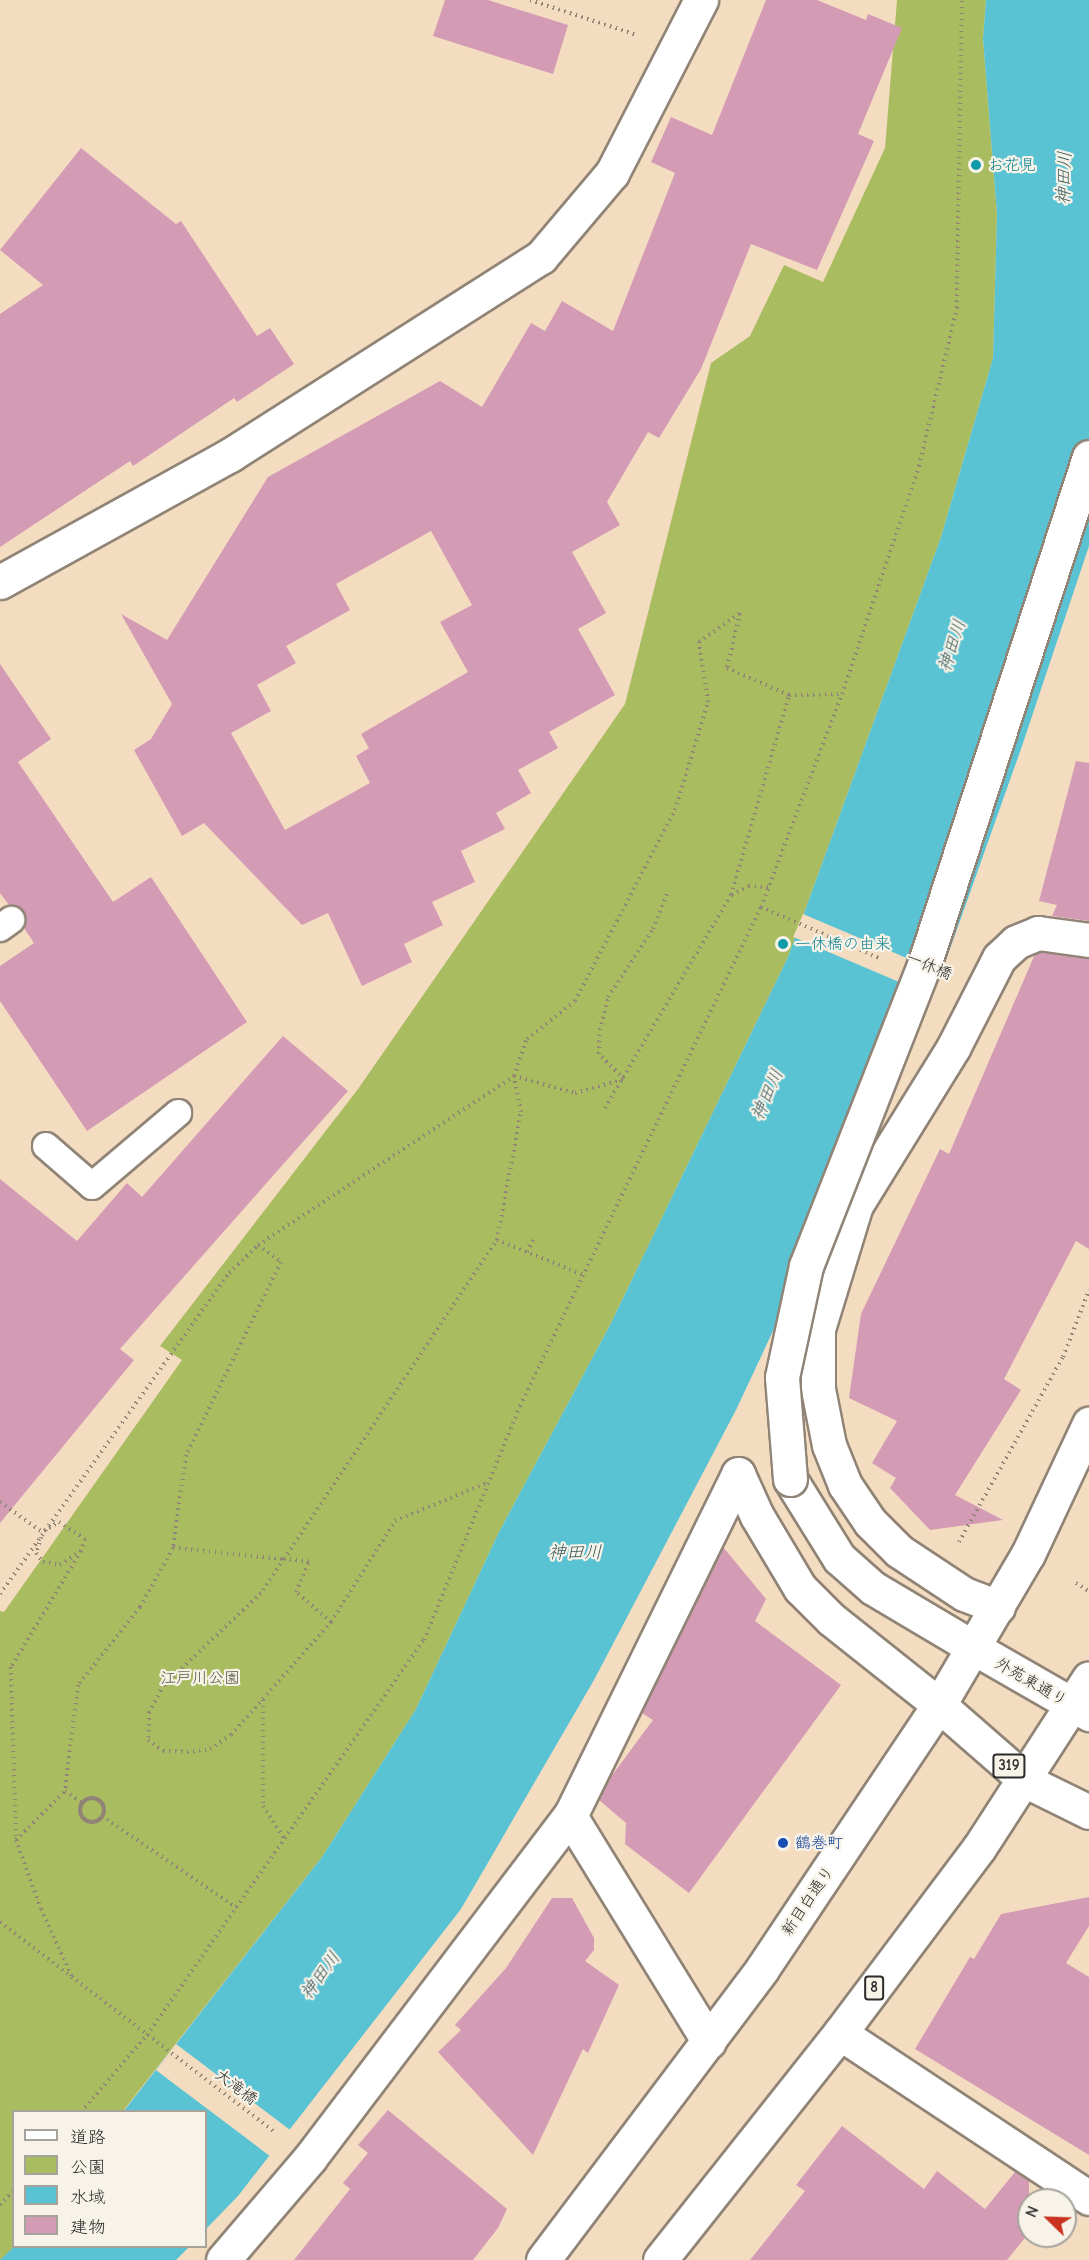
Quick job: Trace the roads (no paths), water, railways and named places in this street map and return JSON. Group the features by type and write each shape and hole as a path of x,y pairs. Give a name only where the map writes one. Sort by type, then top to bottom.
{"main road":[{"path":"0,582 230,454 541,257 612,173 702,0"},
{"name":"外苑東通り","path":"1084,1699 974,1648 873,1588 839,1558 790,1479 782,1377 806,1266 924,965 1089,457"},
{"path":"998,1607 964,1594 899,1551 870,1522 845,1485 829,1445 818,1389 818,1329 856,1205 952,1048 999,958 1016,942 1038,933 1089,940"},
{"name":"新目白通り","path":"543,2260 709,2042 939,1705 1028,1554 1089,1424"},
{"path":"223,2260 310,2158 570,1816 738,1474 757,1515 800,1588 831,1619 939,1705"},
{"name":"8","path":"660,2260 840,2033 1084,1699"},
{"name":"319","path":"939,1705 1026,1781 1089,1812"},
{"path":"570,1816 709,2042"},
{"path":"840,2033 1089,2198"}],"lane":[{"path":"46,1146 92,1186 178,1113"}],"water":[{"name":"神田川","path":"986,0 1089,0 1089,546 1022,746 944,966 736,1410 594,1680 461,1909 238,2196 207,2228 207,2110 125,2110 322,1857 416,1709 498,1534 610,1325 788,957 941,537 993,358 997,214 983,39"},
{"path":"13,2248 188,2248 176,2260 0,2260"}],"place":[{"name":"お花見","path":"976,165"},
{"name":"一休橋の由来","path":"783,944"},
{"name":"鶴巻町","path":"783,1843"}],"park label":[{"name":"江戸川公園","path":"200,1678"}]}
